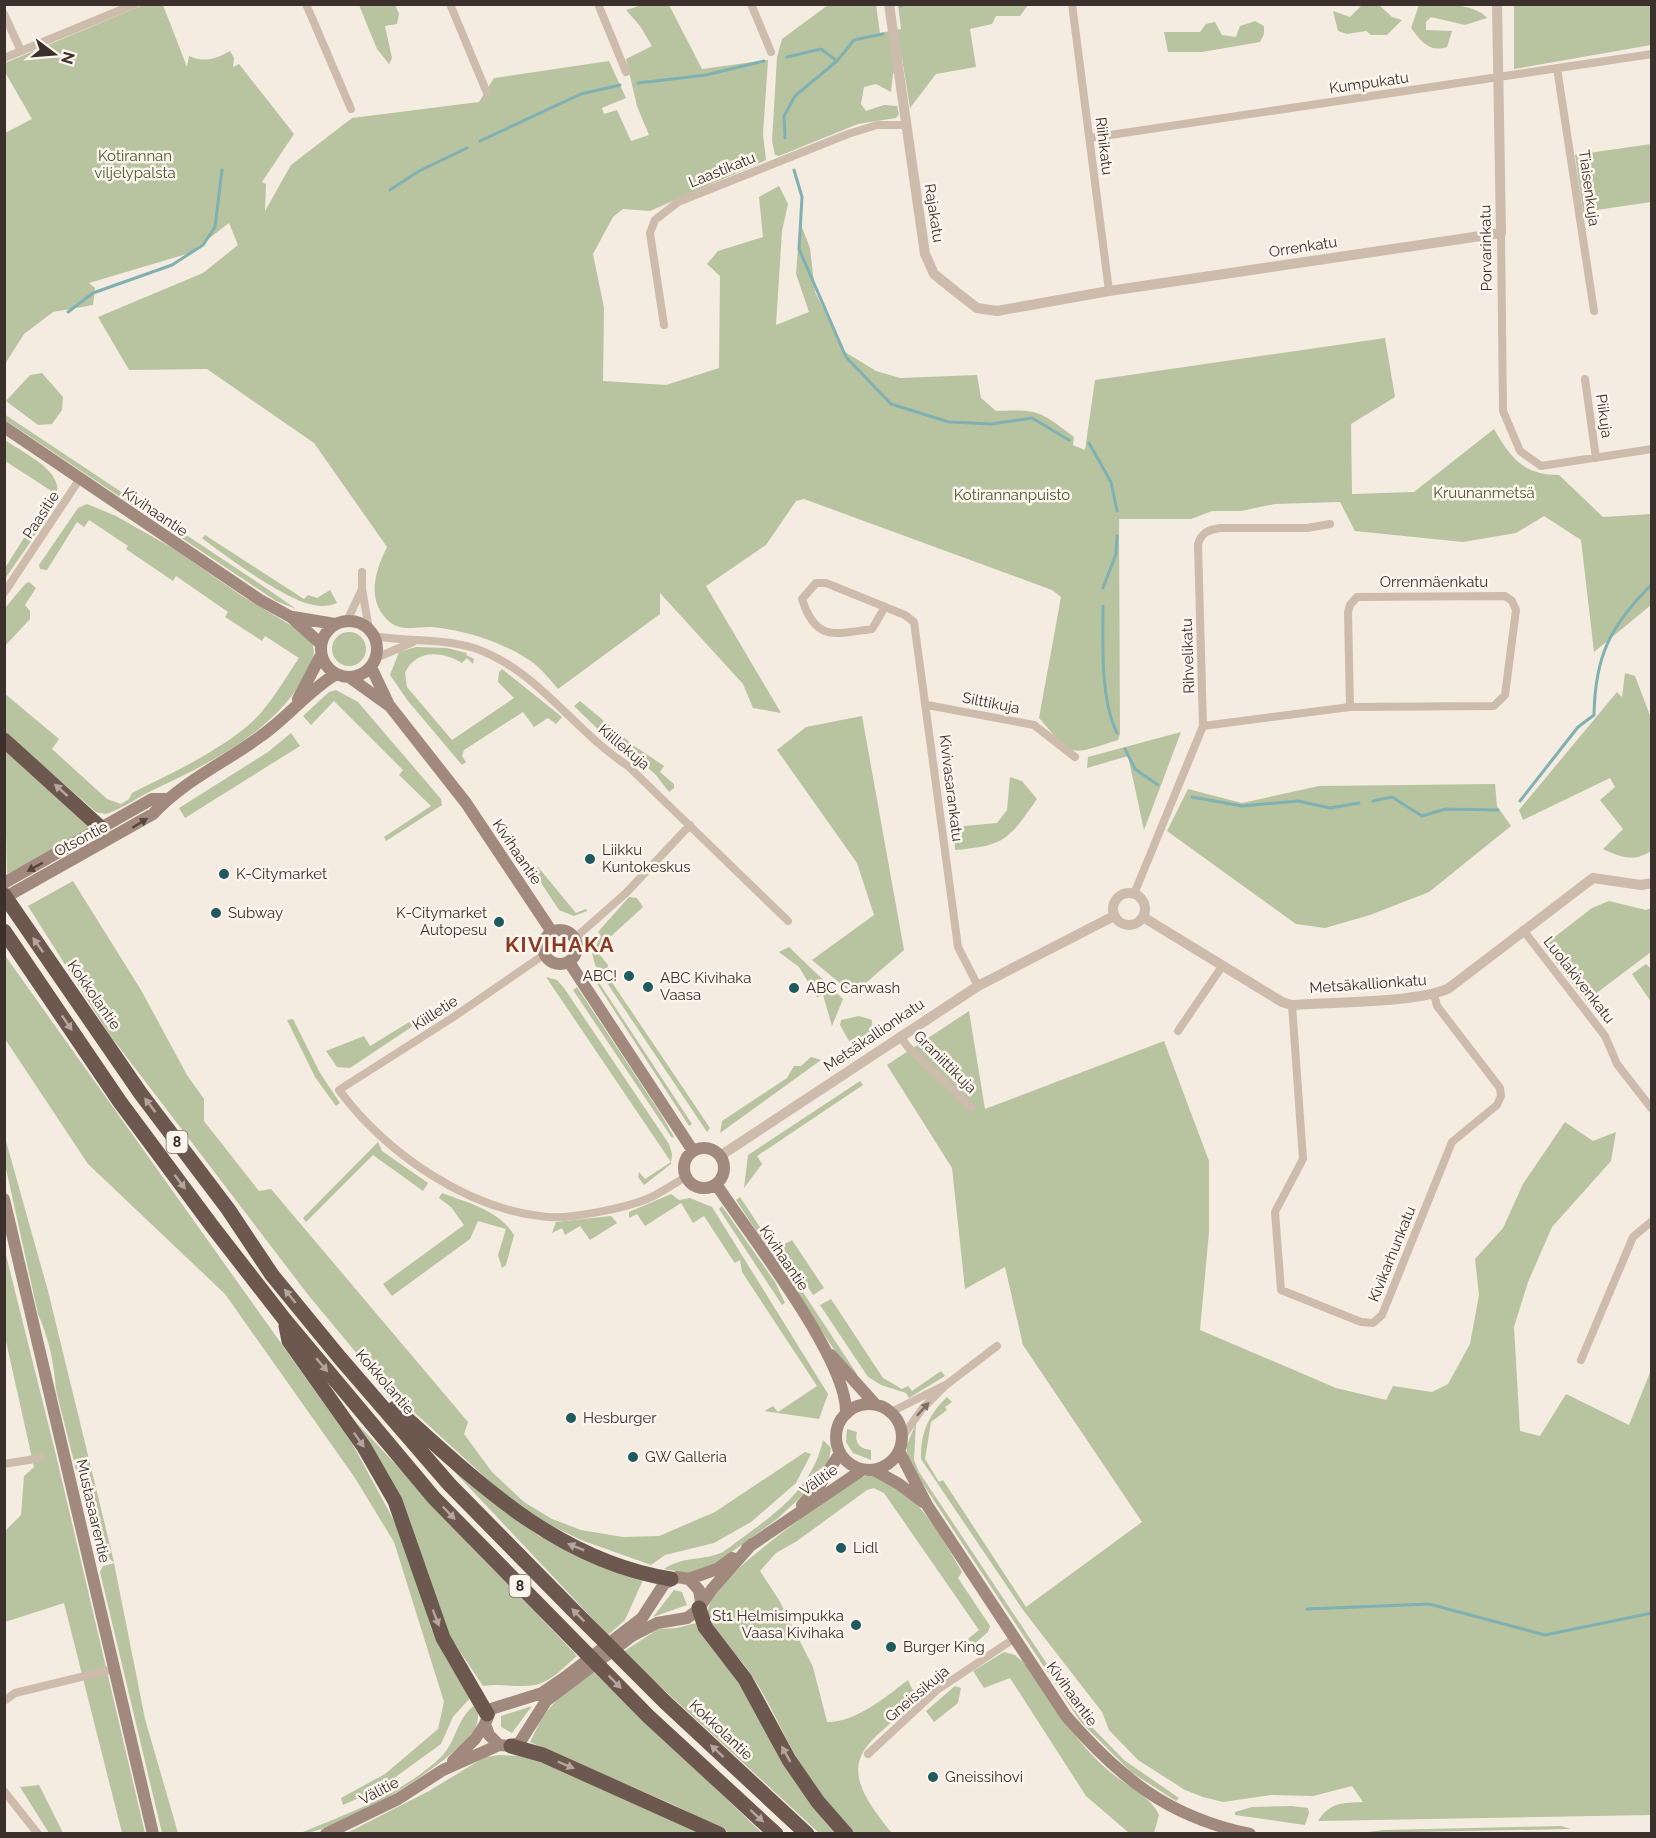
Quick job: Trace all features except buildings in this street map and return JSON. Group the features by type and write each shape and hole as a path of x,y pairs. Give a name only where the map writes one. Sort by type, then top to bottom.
{"highway":[{"path":"4,740 105,834"},
{"name":"Kokkolantie","path":"4,896 141,1095 228,1209 272,1275 340,1358 449,1484 665,1702 807,1833"},
{"name":"8","path":"7,936 120,1102 285,1320 434,1498 648,1716 776,1833"},
{"path":"285,1320 290,1341 364,1447 395,1501 443,1638 486,1719"},
{"path":"340,1358 460,1467 533,1525 570,1545 628,1568 671,1579"},
{"path":"700,1605 705,1627 745,1679 789,1760 819,1802 846,1833"},
{"path":"505,1745 543,1755 719,1833"}],"main road":[{"name":"Kivihaantie","path":"4,427 79,480 260,600 291,617 321,649"},
{"name":"Kivihaantie","path":"291,617 341,622"},
{"path":"354,621 371,632 377,646 373,662 357,676 336,674 329,669 321,649 328,629 341,622 354,621"},
{"name":"Otsontie","path":"293,706 321,649"},
{"name":"Kivihaantie","path":"373,662 389,705"},
{"name":"Otsontie","path":"4,896 105,834 152,799 167,799 264,734 293,706 336,674"},
{"name":"Kivihaantie","path":"349,677 389,705 466,803 552,932"},
{"name":"Otsontie","path":"4,883 105,834"},
{"path":"562,930 575,938 578,948 569,962 558,964 545,954 545,939 552,932 562,930"},
{"path":"569,962 693,1151"},
{"path":"710,1149 720,1156 724,1167 716,1184 703,1188 690,1182 686,1177 684,1165 693,1151 710,1149"},
{"name":"Kivihaantie","path":"716,1184 826,1350 875,1404"},
{"name":"Mustasaarentie","path":"4,1198 152,1832"},
{"name":"Kivihaantie","path":"826,1350 844,1392 846,1414"},
{"path":"875,1404 891,1412 901,1427 903,1436 899,1451 889,1464 868,1470 853,1466 840,1453 836,1433 846,1414 854,1408 875,1404"},
{"name":"Kivihaantie","path":"899,1451 927,1505 1066,1716 1116,1769 1188,1816 1250,1833"},
{"name":"Välitie","path":"793,1515 819,1486 840,1453"},
{"name":"Kivihaantie","path":"868,1470 899,1484 927,1505"},
{"name":"Välitie","path":"671,1579 689,1579 717,1569 793,1515 868,1470"},
{"name":"Välitie","path":"700,1605 752,1544"},
{"path":"567,1681 542,1693 496,1706 486,1719 489,1735 505,1745 525,1736 546,1701 567,1681 630,1633 664,1584 671,1579"},
{"path":"630,1633 657,1623 687,1618 700,1605 699,1590 689,1579"},
{"name":"Välitie","path":"443,1770 475,1739 486,1719"},
{"name":"Välitie","path":"326,1833 398,1799 443,1770 505,1745"}],"street":[{"path":"4,58 135,4"},
{"path":"306,4 351,109"},
{"path":"450,4 486,93"},
{"path":"598,4 626,72"},
{"path":"751,4 771,52"},
{"name":"Rajakatu","path":"889,4 925,254 934,274 977,308 997,311 1109,291"},
{"name":"Riihikatu","path":"1072,4 1109,291"},
{"name":"Porvarinkatu","path":"1497,4 1503,411 1520,451 1540,466 1596,458"},
{"path":"4,14 21,51"},
{"name":"Kumpukatu","path":"1090,138 1652,54"},
{"name":"Tiaisenkuja","path":"1557,68 1594,311"},
{"name":"Laastikatu","path":"664,325 650,233 655,220 678,202 848,134 878,124 905,125"},
{"name":"Orrenkatu","path":"1109,291 1501,232"},
{"name":"Piikuja","path":"1585,379 1596,458"},
{"path":"1596,458 1652,449"},
{"name":"Paasitie","path":"4,593 79,480"},
{"name":"Rihvelikatu","path":"1134,894 1203,726 1198,544 1200,537 1207,530 1220,528 1307,528 1330,524"},
{"path":"362,572 362,589 371,632"},
{"name":"Kivivasarankatu","path":"885,607 872,629 829,635 819,630 806,611 802,599 816,583 826,583 905,615 914,622 958,947 978,986"},
{"path":"341,622 362,589"},
{"name":"Orrenmäenkatu","path":"1203,726 1350,707 1490,706 1498,704 1505,695 1515,610 1512,601 1505,596 1357,597 1350,605 1348,612 1350,707"},
{"name":"Kiillekuja","path":"371,632 416,640 430,639 473,648 495,657 526,677 604,750 628,766 788,921"},
{"name":"Kiillekuja","path":"373,662 416,640"},
{"name":"Silttikuja","path":"927,705 1034,725 1075,757"},
{"path":"575,938 626,893 690,825"},
{"name":"Metsäkallionkatu","path":"1143,917 1282,1002 1292,1005 1434,994 1457,982 1593,878 1641,885 1652,883"},
{"path":"1134,894 1144,903 1143,917 1131,926 1120,924 1114,916 1113,905 1119,896 1134,894"},
{"name":"Metsäkallionkatu","path":"720,1156 978,986 1114,916"},
{"name":"Luolakivenkatu","path":"1523,930 1605,1036 1617,1064 1652,1108"},
{"name":"Kiilletie","path":"545,954 452,1018 339,1090 366,1123 404,1156 462,1192 510,1210 550,1218 594,1213 646,1200 686,1177"},
{"path":"1178,1031 1223,965"},
{"name":"Kivikarhunkatu","path":"1292,1005 1303,1159 1275,1212 1281,1290 1362,1322 1373,1323 1382,1316 1452,1142 1497,1105 1501,1096 1500,1088 1437,1006 1434,994"},
{"name":"Graniittikuja","path":"900,1036 907,1046 972,1108"},
{"path":"1581,1360 1633,1237 1652,1221"},
{"path":"903,1436 922,1409 946,1385 997,1346"},
{"path":"891,1412 946,1385"},
{"path":"4,1464 41,1458"},
{"name":"Gneissikuja","path":"868,1754 937,1690 1015,1638"},
{"path":"4,1701 15,1693 114,1670"},
{"path":"4,1791 38,1833"}],"green space":[{"path":"1363,4 1379,5 1392,17 1402,20 1387,35 1371,35 1366,31 1347,34 1338,31 1333,11 1350,17"},
{"path":"143,5 163,5 187,67 189,56 210,59 230,51 234,58 233,67 239,64 294,134 262,182 266,184 265,211 291,165 352,118 479,102 494,78 609,61 626,98 602,108 604,114 617,110 631,141 649,135 637,106 626,59 652,46 640,26 626,10 642,5 669,5 702,69 768,60 763,134 766,160 650,211 623,209 613,217 593,254 604,308 603,381 666,385 719,368 720,276 707,264 718,251 763,237 759,197 779,186 788,204 782,231 776,325 809,312 796,274 800,222 810,248 815,292 845,352 876,371 900,378 977,375 981,398 996,411 1031,411 1046,417 1074,437 1073,445 1085,450 1095,380 1385,338 1395,397 1351,424 1352,494 1414,492 1494,429 1519,463 1536,472 1559,475 1603,517 1651,514 1651,605 1594,652 1581,540 1544,516 1516,533 1463,542 1355,531 1340,502 1275,504 1241,511 1212,511 1191,519 1119,519 1120,734 1118,740 1080,751 1066,747 1039,718 1061,597 1052,590 804,499 796,501 766,545 706,586 781,713 753,708 743,684 660,593 660,614 558,689 536,665 525,657 487,639 432,627 396,626 383,615 375,596 376,576 387,547 314,443 207,369 129,370 98,317 203,273 238,245 229,223 190,253 89,283 95,288 93,305 53,312 24,334 5,364 5,133 32,119 5,72 5,63"},
{"path":"359,5 395,5 399,14 397,24 385,26 392,58 389,64 377,49"},
{"path":"828,5 876,5 880,33 901,29 898,5 1028,5 1020,16 996,16 992,24 970,29 976,67 936,74 910,108 902,58 893,74 891,92 876,84 864,87 861,104 866,111 884,105 897,106 899,114 896,118 858,124 779,156 775,155 772,141 777,57 782,39"},
{"path":"1419,5 1465,7 1487,18 1465,25 1431,17 1426,22 1426,30 1452,31 1447,47 1435,48 1426,45 1411,28"},
{"path":"1514,5 1651,5 1651,45 1514,69"},
{"path":"1255,21 1264,26 1264,34 1260,42 1202,52 1168,52 1164,32 1200,32 1206,24 1215,22 1222,35 1236,37 1240,26"},
{"path":"1651,144 1651,202 1583,212 1575,155"},
{"path":"42,373 63,397 62,410 52,424 38,425 6,401 30,375"},
{"path":"4,414 296,609 276,601 5,420"},
{"path":"5,440 49,471 57,485 52,505 45,518 5,579 5,568 53,492 5,461"},
{"path":"87,504 116,516 174,549 242,596 307,635 314,649 307,673 293,694 258,730 193,771 106,814 96,812 5,733 4,693 59,739 52,749 107,799 121,804 129,799 132,793 179,770 239,733 259,715 271,700 299,658 265,636 262,641 225,617 228,612 176,576 173,581 126,549 128,546 89,520 84,527 77,522 47,570 40,569 39,565 78,508"},
{"path":"205,535 304,599 308,595 317,598 330,590 337,603 317,606 288,595 225,556 202,538"},
{"path":"29,582 36,588 25,605 30,611 30,619 5,646 5,608"},
{"path":"349,632 361,637 366,649 361,661 349,666 337,661 332,649 337,637"},
{"path":"416,647 447,648 467,653 466,655 474,659 473,664 467,658 462,663 446,656 430,654 416,660 405,673 407,687 452,740 514,698 498,682 499,672 502,669 562,717 556,724 548,718 534,727 523,712 464,750 462,756 466,762 462,765 408,701 390,675 399,652"},
{"path":"1625,673 1635,676 1651,718 1652,850 1634,858 1603,849 1623,829 1600,800 1615,787 1610,778 1523,820 1519,810 1617,692 1622,697"},
{"path":"336,690 358,702 441,799 442,805 386,841 384,837 431,806 399,775 403,770 334,701 311,725 303,716 329,692"},
{"path":"580,701 633,745 664,766 660,772 674,784 674,788 669,792 656,775 635,756 610,741 574,706"},
{"path":"862,716 904,950 853,994 812,960 874,915 857,863 777,750 806,727"},
{"path":"1181,732 1144,830 1128,756 1087,768 1088,757"},
{"path":"291,733 300,746 185,818 179,808 268,752"},
{"path":"4,747 88,821 91,831 7,874"},
{"path":"1010,777 1022,781 1037,799 1019,823 1012,832 996,843 955,850 954,827 997,823 1007,810"},
{"path":"1495,784 1497,806 1511,826 1429,892 1370,915 1325,928 1296,924 1167,831 1188,789 1242,803 1319,786"},
{"path":"538,867 576,913 586,909 587,911 574,916 559,910 532,869"},
{"path":"73,881 141,990 187,1075 204,1099 204,1121 259,1191 271,1189 468,1422 464,1434 492,1472 524,1502 552,1519 581,1530 623,1537 659,1536 715,1512 805,1452 811,1454 796,1483 751,1522 714,1543 665,1555 651,1565 581,1540 546,1523 498,1489 378,1379 309,1296 109,1034 28,906"},
{"path":"629,897 637,898 643,907 596,950 608,965 607,975 710,1128 707,1132 595,965 592,953 601,936 598,932"},
{"path":"1609,901 1646,910 1651,908 1651,952 1586,1001 1543,946 1592,908"},
{"path":"789,947 843,999 832,1026 823,995 817,997 799,967 779,952"},
{"path":"4,954 352,1443 406,1543 431,1628 447,1660 471,1697 453,1717 441,1744 379,1789 343,1805 341,1798 385,1774 438,1729 444,1702 394,1542 355,1478 225,1294 88,1164 5,1039"},
{"path":"1646,964 1651,969 1651,1002 1632,974"},
{"path":"594,975 692,1124 689,1126 592,976"},
{"path":"546,977 557,980 564,988 669,1144 672,1154 671,1164 644,1185 638,1177 639,1172 645,1179 671,1162"},
{"path":"577,987 674,1137 672,1138 573,990"},
{"path":"969,1011 985,1109 1164,1041 1209,1161 1209,1232 1200,1330 1336,1388 1386,1400 1393,1386 1432,1392 1448,1384 1470,1344 1479,1295 1475,1259 1503,1228 1523,1184 1565,1122 1593,1141 1616,1132 1611,1161 1552,1227 1528,1282 1514,1327 1520,1431 1540,1436 1566,1394 1629,1425 1651,1370 1651,1815 1318,1821 1332,1807 1343,1803 1363,1802 1352,1786 1313,1796 1271,1795 1223,1802 1203,1797 1185,1790 1138,1760 1109,1730 1102,1712 1023,1610 921,1459 924,1432 935,1410 947,1397 952,1402 945,1407 947,1410 931,1422 925,1459 939,1482 943,1480 1026,1607 1142,1522 1023,1345 1005,1267 965,1289 952,1168 887,1065"},
{"path":"419,1016 422,1020 350,1068 337,1067 326,1051 364,1036 370,1046"},
{"path":"859,1016 872,1020 871,1034 849,1041 840,1025 841,1020"},
{"path":"293,1019 320,1073 340,1103 336,1106 315,1077 287,1020"},
{"path":"811,1057 821,1060 720,1133 722,1121 787,1078 794,1066 801,1066"},
{"path":"860,1081 863,1085 757,1156 762,1164 744,1188 748,1155"},
{"path":"4,1134 48,1291 114,1562 96,1550 56,1390 50,1351 38,1314 5,1164"},
{"path":"378,1142 382,1151 428,1183 423,1191 373,1155 306,1222 303,1218"},
{"path":"442,1193 482,1208 508,1226 514,1235 506,1265 502,1268 498,1255 506,1229 478,1221 470,1239 392,1296 383,1284 464,1225 451,1207 439,1198"},
{"path":"671,1194 679,1200 690,1198 712,1207 828,1394 819,1419 764,1411 773,1406 778,1412 817,1386 742,1272 740,1260 735,1263 704,1216 693,1223 681,1203 645,1226 637,1214 629,1218 629,1212"},
{"path":"740,1197 857,1374 855,1376 833,1348 736,1200"},
{"path":"722,1206 775,1282 785,1303 782,1305 719,1209"},
{"path":"611,1216 617,1223 590,1240 580,1226 565,1235 562,1228 552,1233 556,1222"},
{"path":"792,1240 824,1288 813,1295 781,1246"},
{"path":"4,1247 56,1455 145,1833 122,1833 64,1603 5,1622 5,1531 21,1515 24,1476 34,1467 5,1337"},
{"path":"831,1299 883,1378 902,1389 908,1386 912,1391 941,1371 945,1376 909,1398 906,1393 881,1385 868,1377 820,1305"},
{"path":"350,1416 577,1656 558,1673 547,1681 535,1685 483,1686 449,1635"},
{"path":"916,1423 914,1460 919,1472 1083,1718 1124,1760 1179,1798 1176,1801 1131,1772 1080,1721 909,1463 906,1447"},
{"path":"847,1429 857,1432 856,1439 859,1445 871,1450 871,1460 853,1453 846,1442"},
{"path":"823,1440 831,1448 828,1466 815,1484 777,1519 707,1570 693,1574 664,1569 678,1562 723,1552 770,1517 797,1491 808,1476"},
{"path":"449,1466 539,1536 643,1580 625,1620 608,1635"},
{"path":"869,1475 899,1488 924,1513 962,1572 958,1578 990,1626 988,1632 973,1645 968,1639 979,1630 884,1493 874,1488 867,1490 797,1541 776,1553 760,1571 779,1600 813,1667 827,1722 849,1718 859,1713 881,1701 908,1680 912,1689 925,1694 871,1742 862,1755 858,1770 862,1787 892,1833 854,1833 829,1805 800,1764 757,1683 715,1631 708,1617 708,1610 715,1595 749,1559 857,1479"},
{"path":"114,1563 145,1719 178,1833 162,1833 100,1572 103,1566"},
{"path":"674,1590 682,1592 687,1605 653,1617"},
{"path":"696,1623 741,1683 842,1833 819,1833 623,1652 658,1629 677,1628"},
{"path":"1004,1652 1015,1655 1023,1662 1087,1750 1114,1775 1151,1803 1159,1815 1154,1833 1129,1833 1086,1796 1010,1678 984,1688 973,1671"},
{"path":"594,1672 762,1833 730,1833 674,1805 530,1742 543,1716 562,1694"},
{"path":"955,1686 961,1688 958,1703 934,1722 926,1711"},
{"path":"476,1704 478,1717 474,1730 442,1761 419,1778 365,1810 316,1831 298,1834 373,1802 426,1770 446,1751 464,1716"},
{"path":"532,1706 512,1733 501,1727 501,1716"},
{"path":"521,1756 547,1764 708,1834 345,1834 429,1791 485,1757"},
{"path":"39,1785 63,1833 49,1833 20,1787"},
{"path":"1252,1807 1308,1808 1309,1813 1305,1825 1235,1815 1235,1812"},
{"path":"1561,1826 1571,1829 1361,1833 1383,1830"}],"waterway":[{"path":"785,138 784,116 795,96 837,61 854,40 883,34"},
{"path":"787,57 821,49 837,61"},
{"path":"638,83 706,75 764,61"},
{"path":"480,141 581,94 620,85"},
{"path":"390,190 419,171 467,148"},
{"path":"68,312 93,293 172,265 203,245 215,227 222,170"},
{"path":"794,170 802,197 799,249 846,357 891,404 949,422 992,424 1032,418 1069,440"},
{"path":"1089,443 1111,482 1117,511"},
{"path":"1103,588 1116,554 1117,536"},
{"path":"1520,801 1578,727 1594,715 1598,676 1608,643 1625,614 1652,584"},
{"path":"1103,606 1105,688 1117,733"},
{"path":"1125,749 1135,769 1158,785"},
{"path":"1192,797 1242,806 1298,801 1330,808 1359,803"},
{"path":"1373,801 1392,797 1422,816 1446,809 1498,810"},
{"path":"1307,1609 1429,1604 1545,1635 1652,1613"}],"place":[{"name":"Liikku Kuntokeskus","path":"590,859"},
{"name":"K-Citymarket","path":"224,874"},
{"name":"Subway","path":"216,913"},
{"name":"K-Citymarket Autopesu","path":"499,922"},
{"name":"ABC!","path":"629,976"},
{"name":"ABC Kivihaka Vaasa","path":"648,987"},
{"name":"ABC Carwash","path":"794,988"},
{"name":"Hesburger","path":"571,1418"},
{"name":"GW Galleria","path":"633,1457"},
{"name":"Lidl","path":"841,1548"},
{"name":"St1 Helmisimpukka Vaasa Kivihaka","path":"856,1625"},
{"name":"Burger King","path":"891,1647"},
{"name":"Gneissihovi","path":"933,1777"}],"district":[{"name":"KIVIHAKA","path":"560,945"}],"park label":[{"name":"Kotirannan viljelypalsta","path":"135,164"},
{"name":"Kruunanmetsä","path":"1484,493"},
{"name":"Kotirannanpuisto","path":"1012,495"}]}
